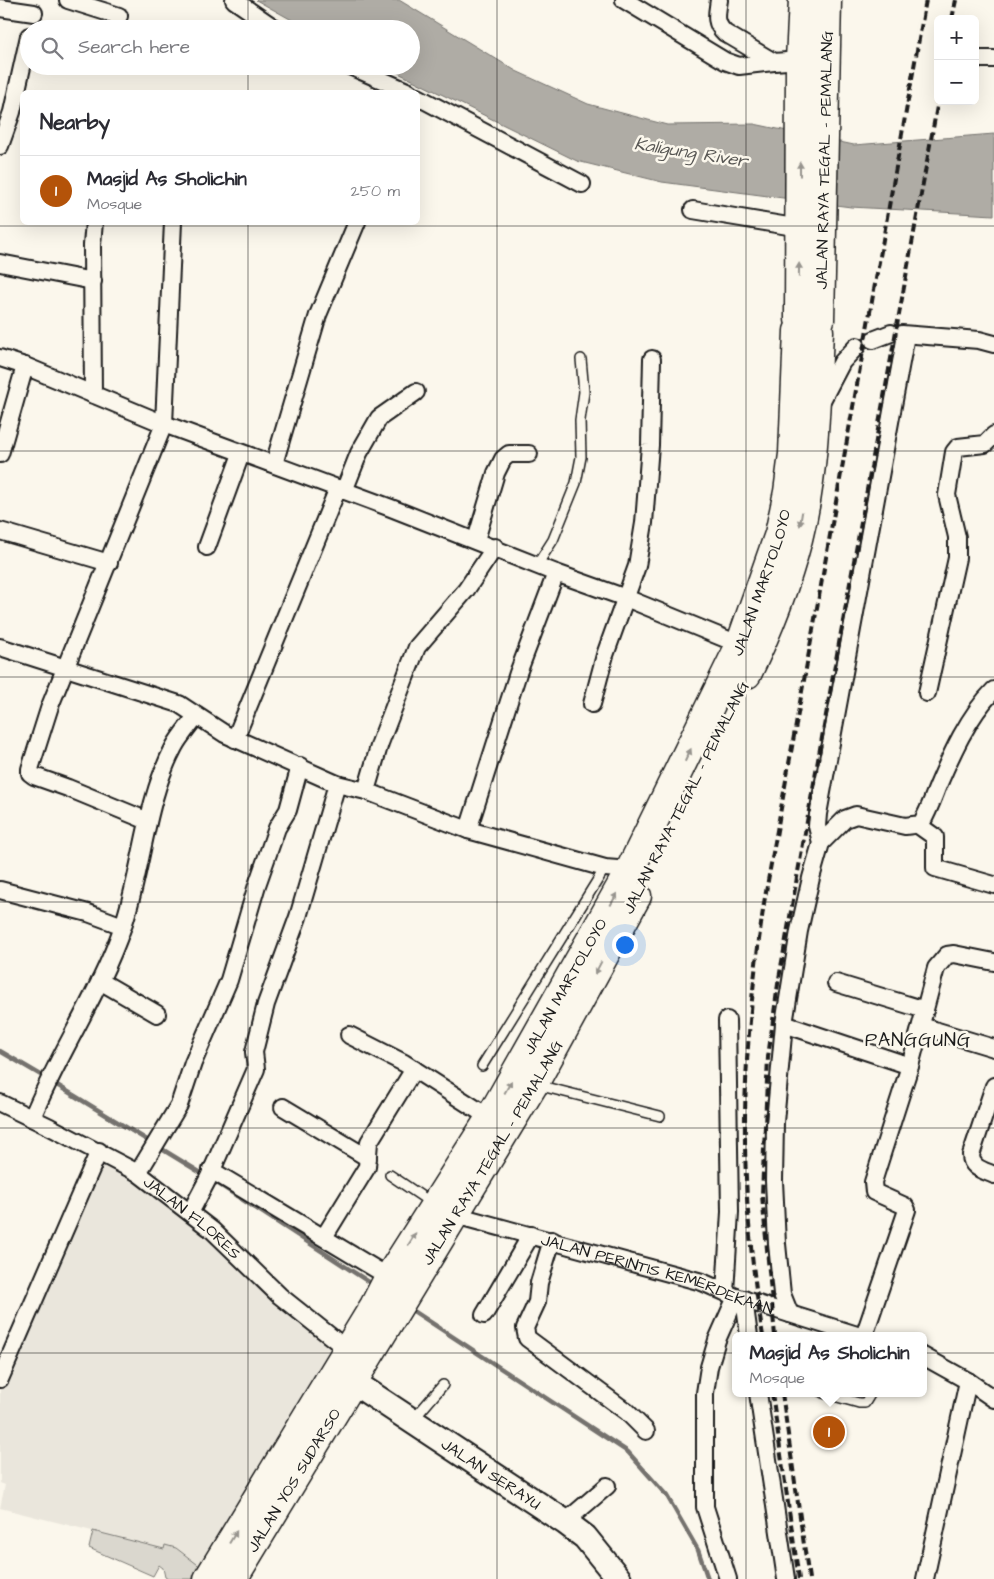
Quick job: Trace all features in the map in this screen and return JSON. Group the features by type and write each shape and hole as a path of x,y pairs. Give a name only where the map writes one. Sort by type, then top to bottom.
{"highway":[{"name":"JALAN RAYA TEGAL - PEMALANG","path":"345,1369 384,1311 417,1277 444,1210 534,1084 664,844 749,648 780,594 798,538 802,455 815,418 809,325 808,221 800,65 803,0"},
{"name":"JALAN RAYA TEGAL - PEMALANG","path":"800,65 828,0"},
{"path":"802,455 809,325"},
{"name":"JALAN MARTOLOYO","path":"388,1278 444,1210 618,869 749,648"},
{"name":"JALAN RAYA TEGAL - PEMALANG","path":"384,1311 388,1278"},
{"name":"JALAN YOS SUDARSO","path":"208,1579 345,1369"},
{"name":"JALAN YOS SUDARSO","path":"233,1579 345,1369"}],"street":[{"path":"68,0 119,16"},
{"path":"234,0 263,20"},
{"path":"624,0 725,61 739,66 800,65"},
{"path":"719,0 716,19 719,28 800,65"},
{"path":"0,8 34,14"},
{"path":"979,59 994,59"},
{"path":"21,90 23,75"},
{"path":"366,75 390,88"},
{"path":"0,146 17,113 20,94"},
{"path":"420,98 582,184"},
{"path":"693,210 808,221"},
{"path":"93,395 94,225"},
{"path":"148,821 30,773 32,761 50,706 164,424 173,225"},
{"path":"274,464 318,314 356,225"},
{"path":"0,264 93,281"},
{"path":"790,1314 782,1294 774,1181 778,1077 798,931 821,843 817,826 818,814 900,334"},
{"path":"873,340 900,334 979,340 994,344"},
{"path":"815,418 825,391 842,362 857,346"},
{"path":"0,358 25,366 241,454 274,464 476,540 749,648"},
{"path":"592,704 605,655 638,566 644,523 650,445 652,359"},
{"path":"0,454 25,366"},
{"path":"235,739 341,489 359,453 379,418 416,392"},
{"path":"927,693 957,558 957,537 947,495 954,452 958,447 985,444 994,435"},
{"path":"206,547 241,454"},
{"path":"476,540 498,466 509,454 529,454"},
{"path":"0,531 109,564"},
{"path":"366,791 383,735 417,647 466,590 494,547"},
{"path":"468,830 518,673 556,573"},
{"path":"0,647 179,704 235,739 300,766 337,784 366,791 468,830 618,869"},
{"path":"918,825 928,813 956,748 992,695"},
{"path":"32,1118 48,1081 100,981 123,926 141,864 148,821 161,778 175,746 196,716"},
{"path":"138,1174 179,1105 193,1063 229,980 257,885 278,828 288,810 300,766"},
{"path":"190,1213 208,1179 256,1069 254,1052 266,1004 298,916 337,784"},
{"path":"821,843 845,819 856,815 905,826 918,825 935,837 935,868 994,885"},
{"path":"0,890 88,913 123,926"},
{"path":"865,1332 907,1210 904,1206 878,1195 872,1186 910,1066 936,968 947,955 954,954 994,962"},
{"path":"100,981 158,1014"},
{"path":"836,983 925,1010"},
{"path":"727,1020 730,1212 735,1296 748,1332"},
{"path":"784,1024 910,1066"},
{"path":"921,1026 994,1048"},
{"path":"349,1035 414,1069 490,1118"},
{"path":"324,1237 367,1167 369,1142 414,1069"},
{"path":"993,1090 972,1149 971,1162 994,1175"},
{"name":"JALAN FLORES","path":"0,1103 99,1151 138,1174 190,1213 212,1230 280,1296 345,1369"},
{"path":"283,1107 368,1158"},
{"path":"0,1379 99,1151"},
{"path":"208,1179 324,1237 388,1278"},
{"name":"JALAN PERINTIS KEMERDEKAAN","path":"444,1210 702,1282 735,1296 790,1314 826,1331"},
{"path":"484,1315 531,1235"},
{"path":"552,1240 539,1283 537,1302 525,1328 527,1338 627,1412 646,1431"},
{"path":"728,1579 705,1507 705,1393 709,1367 717,1340 735,1296"},
{"path":"927,1358 968,1381 994,1399"},
{"name":"JALAN SERAYU","path":"345,1369 412,1420 585,1537 619,1579"},
{"path":"925,1579 968,1381"},
{"path":"759,1397 786,1579"},
{"path":"565,1522 607,1486"}],"lane":[{"path":"537,565 552,540 576,483 581,458 580,420 584,392 582,358"},
{"path":"482,1066 618,869"},
{"path":"534,1084 660,1116"},
{"path":"390,1175 444,1210"},
{"path":"412,1420 443,1385"},
{"path":"836,1397 859,1404 865,1403 869,1397"}],"shaded area":[{"path":"99,1151 138,1173 347,1351 210,1574 164,1549 0,1508 5,1485 0,1483 0,1379"},
{"path":"93,1531 164,1549 165,1545 176,1548 210,1574 208,1579 168,1579 165,1577 163,1568 159,1565 153,1576 89,1548"}],"water":[{"name":"Kaligung River","path":"256,0 399,0 516,71 588,104 667,125 754,124 854,145 994,134 994,215 851,207 662,182 577,161 402,75 420,75 420,20 292,20"}],"waterway":[{"path":"0,1051 46,1078"},
{"path":"52,1082 206,1176"},
{"path":"214,1181 375,1286"},
{"path":"409,1308 628,1452 667,1496 698,1550 708,1579"}],"railway":[{"path":"762,1332 749,1226 745,1143 747,1062 757,956 764,903 926,0"},
{"path":"953,15 956,0"},
{"path":"775,1332 762,1195 768,1057 778,984 937,105"},
{"path":"773,1397 799,1579"},
{"path":"783,1397 809,1579"}],"place":[{"name":"Masjid As Sholichin","path":"829,1432"}],"district":[{"name":"PANGGUNG","path":"918,1039"}]}
